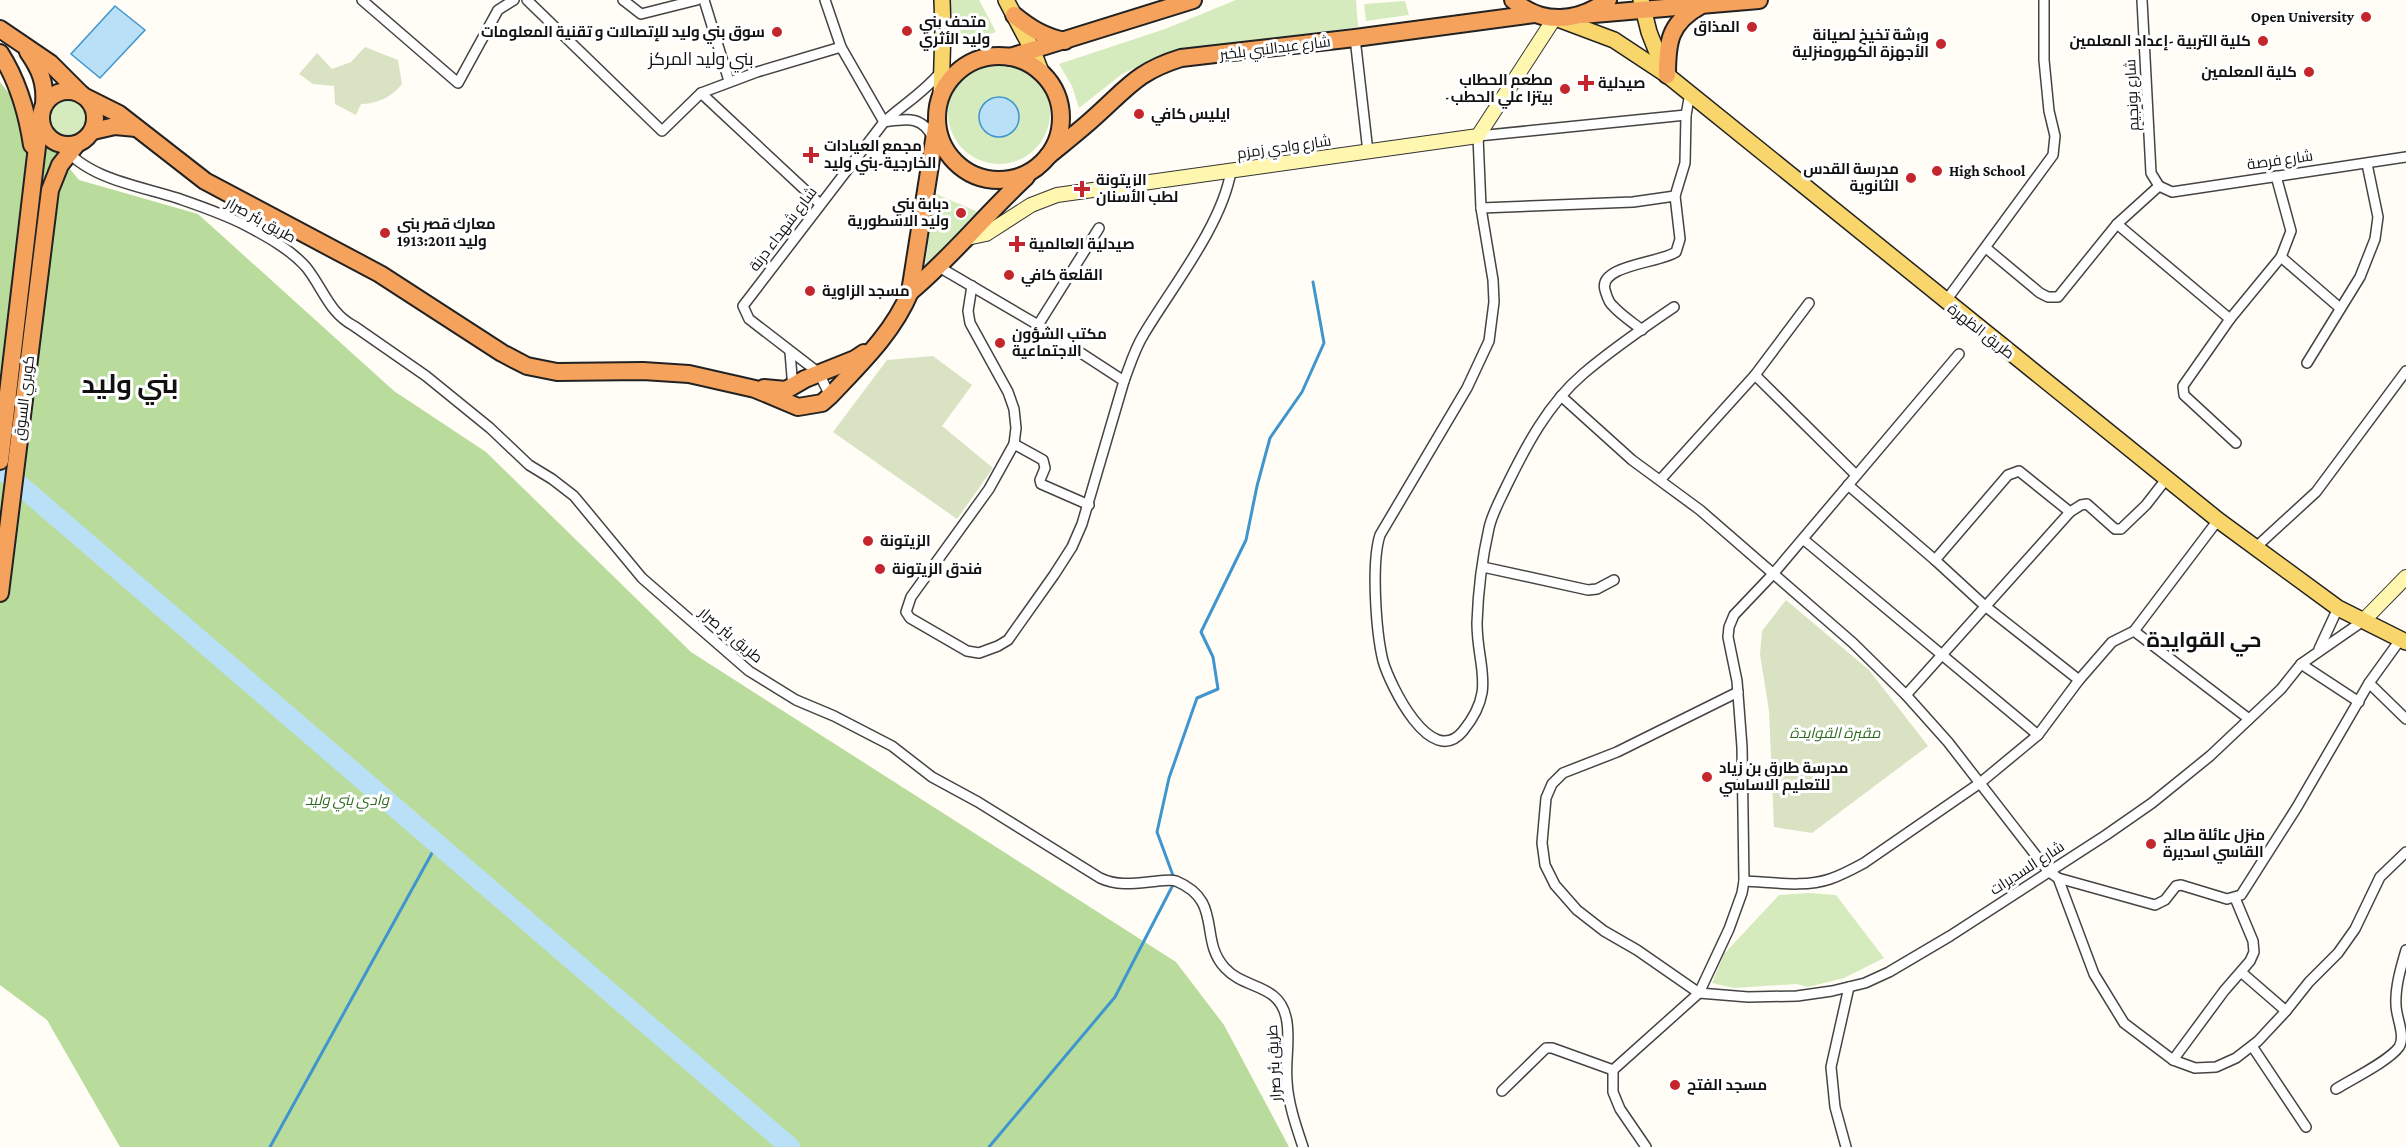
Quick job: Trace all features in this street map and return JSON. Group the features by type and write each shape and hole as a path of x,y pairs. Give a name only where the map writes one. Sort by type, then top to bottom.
{"highway":[{"path":"44,105 57,93 74,91 109,108 205,181 380,274 502,353 527,366 557,372 643,371 689,374 755,389 793,406 815,405 822,403 830,396 878,345 902,310 910,292 941,96 954,75 970,63 989,57 1010,57 1033,51 1192,0"},
{"path":"1513,0 1534,14 1556,19 1642,5 1701,5 1748,1"},
{"path":"1582,15 1608,0"},
{"path":"1667,75 1667,50 1670,36 1678,22 1701,5"},
{"name":"شارع عبدالنبي بلخير","path":"1048,156 1099,113 1132,81 1164,63 1181,58 1534,14"},
{"path":"1014,15 1032,30 1066,41"},
{"path":"0,29 62,72 85,97 95,114 93,131 86,140 69,148 40,202"},
{"path":"24,46 42,76 44,85 44,105 35,174"},
{"path":"0,53 22,97 30,133 40,202"},
{"path":"910,292 939,267 1006,195 1048,156 1059,134 1061,117 1058,99 1050,83 1041,72 1025,62 1010,57"},
{"path":"937,121 940,136 949,155 971,174 989,180 1000,180 1016,178 1032,171"},
{"path":"40,122 48,137 69,148"},
{"path":"93,131 114,126 137,128"},
{"name":"كوبري السوق","path":"0,461 40,202"},
{"name":"كوبري السوق","path":"0,593 40,202"},
{"path":"755,389 769,387 786,390 819,373 855,359 878,345"}],"main road":[{"path":"941,96 942,0"},
{"path":"1005,0 1033,51 1041,72"},
{"path":"1642,5 1648,32 1667,75"},
{"path":"1478,136 1556,19"},
{"name":"طريق الظهرة","path":"1556,19 1614,40 1667,75 1945,302 2218,520 2338,608 2403,641"},
{"name":"شارع وادي زمزم","path":"967,238 986,234 1031,205 1057,195 1478,136"},
{"path":"2363,621 2406,577"}],"street":[{"path":"362,0 458,83 498,10 514,0"},
{"path":"527,0 662,130 702,93 729,81 841,47"},
{"path":"622,0 631,4 641,14 697,0"},
{"path":"704,0 729,81"},
{"path":"825,0 841,47 884,122 919,121 929,129 935,141"},
{"path":"1945,302 2054,155 2056,146 2049,111 2044,60 2044,0"},
{"name":"شارع بونجيم","path":"2142,0 2151,173 2159,186"},
{"path":"1355,38 1368,152"},
{"name":"شارع شهداء درنة","path":"790,352 749,319 743,306 884,122 903,105 925,91 943,70"},
{"path":"702,93 820,204"},
{"path":"1642,330 1612,306 1604,285 1605,279 1614,271 1657,261 1676,252 1680,239 1675,196 1685,163 1686,115 1690,93"},
{"path":"1674,307 1582,375 1561,396 1543,420 1498,504 1489,526 1477,625 1485,680 1480,702 1462,733 1447,741 1435,741 1425,734 1401,700 1390,680 1383,660 1379,633 1376,553 1380,535 1467,388 1489,341 1494,302 1493,280 1481,208 1478,136 1686,115"},
{"name":"طريق بئر صرار","path":"69,148 102,174 227,217 246,226 292,255 305,267 342,320 426,376 490,428 529,465 574,496 642,578 749,671 779,691 892,746 932,777 978,802 1110,883 1126,885 1173,880 1192,891 1205,904 1217,956 1224,967 1236,977 1269,991 1280,1002 1286,1016 1287,1082 1290,1101 1303,1147"},
{"name":"شارع فرصة","path":"2159,186 2172,192 2406,157"},
{"path":"2307,363 2360,277 2375,239 2378,216 2367,164"},
{"path":"972,286 968,311 970,323 1008,392 1014,409 1016,428 1014,444 989,489 911,597 906,612 910,618 967,651 979,653 1008,640 1066,556 1089,504 1097,467 1124,381 1142,336 1186,268 1217,211 1229,184 1231,171"},
{"path":"2236,443 2184,395 2182,390 2230,319 2281,257 2291,231 2276,176"},
{"path":"1986,248 2040,293 2048,297 2058,297 2117,224 2159,186"},
{"path":"1481,208 1633,202 1675,196"},
{"path":"2117,224 2230,319"},
{"path":"1038,325 1099,228"},
{"path":"2281,257 2340,308"},
{"path":"939,267 1038,325 1124,381"},
{"path":"1661,479 1755,375 1809,303"},
{"path":"790,352 819,373 830,396"},
{"path":"790,352 793,406"},
{"path":"1646,1147 1620,1109 1612,1092 1613,1070 1699,993 1729,929 1744,881 1742,747 1738,692 1728,637 1729,627 1734,615 1773,574 1959,354"},
{"path":"2255,548 2316,492 2406,372"},
{"path":"1755,375 1856,475"},
{"path":"1561,396 1632,460 1661,479 1700,510 1853,643 1906,695 1948,742 2048,871 2058,878 2155,905 2161,904 2171,890 2181,885 2227,899 2241,895 2297,807 2369,683 2403,641"},
{"path":"1014,444 1043,460 1045,468 1040,480 1041,484 1089,504"},
{"path":"1935,560 2008,475 2014,472 2019,471 2070,512"},
{"path":"1906,695 2070,512 2087,504 2115,529 2121,529 2146,505 2167,478"},
{"path":"1848,485 1985,606 2079,680"},
{"path":"1744,881 1809,883 1828,880 1843,874 1864,863 1980,783 2038,735 2079,680 2112,642 2134,631 2218,520"},
{"path":"1803,539 2038,735"},
{"path":"1483,567 1588,590 1597,589 1614,580"},
{"name":"شارع السديرات","path":"2318,651 2338,608"},
{"name":"شارع السديرات","path":"1699,993 1748,997 1797,996 1849,987 1889,972 1950,936 2152,803 2210,756 2281,689 2301,664 2363,621"},
{"path":"2134,631 2249,719"},
{"path":"2301,664 2359,702"},
{"path":"2369,683 2406,719"},
{"path":"1699,993 1637,950 1604,931 1566,898 1555,885 1545,864 1542,843 1544,808 1552,783 1563,773 1617,752 1738,692"},
{"path":"2058,878 2094,974 2124,1023 2174,1060 2195,1068 2216,1067 2236,1058 2252,1046 2286,1011 2309,982 2338,952 2355,929 2380,877 2406,852"},
{"path":"2174,1060 2224,991 2250,961 2254,952 2253,941 2235,898"},
{"path":"2336,1089 2368,1070 2399,1047 2401,1041 2396,1005 2400,971 2406,950"},
{"path":"2241,972 2286,1011"},
{"path":"1846,1147 1835,1107 1830,1067 1849,987"},
{"path":"2252,1046 2306,1127"},
{"path":"1502,1091 1546,1048 1552,1048 1613,1070"}],"green space":[{"path":"949,0 979,0 996,32 959,45"},
{"path":"1236,0 1356,0 1358,27 1213,46 1153,59 1122,74 1079,108 1072,86 1059,64 1165,29"},
{"path":"1405,1 1409,15 1366,21 1364,4"},
{"path":"365,47 398,60 402,84 384,99 361,104 356,115 335,104 334,86 313,84 299,74 317,53 332,69 351,62"},
{"path":"999,62 1018,66 1035,77 1046,94 1050,113 1046,132 1035,149 1018,160 999,164 980,160 963,149 952,132 948,113 952,94 963,77 980,66"},
{"name":"وادي بني وليد","path":"0,82 79,180 198,214 394,391 486,452 691,652 1176,962 1224,1025 1289,1147 120,1147 47,1020 0,985"},
{"path":"68,100 81,106 87,119 81,132 68,138 55,132 49,119 55,106"},
{"path":"934,193 978,212 925,267"},
{"path":"933,356 972,385 942,426 993,468 957,519 833,432 887,360"},
{"name":"مقبرة القوايدة","path":"1786,600 1869,670 1928,746 1812,833 1774,827 1769,711 1760,654 1762,631"},
{"path":"1808,893 1836,895 1884,958 1844,978 1808,987 1797,984 1734,988 1712,983 1724,954 1779,895"}],"water":[{"path":"115,6 145,30 100,78 71,54"},
{"path":"999,97 1013,103 1019,117 1013,131 999,137 985,131 979,117 985,103"}],"waterway":[{"path":"989,1147 1115,997 1175,881 1157,832 1169,778 1197,698 1218,689 1213,657 1201,632 1246,540 1270,438 1302,392 1324,343 1313,282"},
{"name":"وادي بني وليد","path":"0,468 790,1147"},
{"path":"270,1147 437,844"}],"place":[{"name":"Open University","path":"2366,17"},
{"name":"المذاق","path":"1752,27"},
{"name":"متحف بني وليد الأثري","path":"907,31"},
{"name":"سوق بني وليد للإتصالات و تقنية المعلومات","path":"777,32"},
{"name":"كلية التربية -إعداد المعلمين","path":"2263,41"},
{"name":"ورشة تخيخ لصيانة الأجهزة الكهرومنزلية","path":"1941,44"},
{"name":"كلية المعلمين","path":"2309,72"},
{"name":"صيدلية","path":"1586,83"},
{"name":"مطعم الحطاب -بيتزا علي الحطب","path":"1565,89"},
{"name":"ايليس كافي","path":"1139,114"},
{"name":"مجمع العيادات الخارجية-بني وليد","path":"811,155"},
{"name":"High School","path":"1937,171"},
{"name":"مدرسة القدس الثانوية","path":"1911,178"},
{"name":"الزيتونة لطب الأسنان","path":"1082,189"},
{"name":"دبابة بني وليد الاسطورية","path":"961,213"},
{"name":"معارك قصر بني وليد 1913:2011","path":"385,233"},
{"name":"صيدلية العالمية","path":"1017,244"},
{"name":"القلعة كافي","path":"1009,275"},
{"name":"مسجد الزاوية","path":"810,291"},
{"name":"مكتب الشؤون الاجتماعية","path":"1000,343"},
{"name":"الزيتونة","path":"868,541"},
{"name":"فندق الزيتونة","path":"880,569"},
{"name":"مدرسة طارق بن زياد للتعليم الاساسي","path":"1707,777"},
{"name":"منزل عائلة صالح القاسي اسديرة","path":"2151,844"},
{"name":"مسجد الفتح","path":"1675,1085"}],"district":[{"name":"بني وليد المركز","path":"701,59"},
{"name":"بني وليد","path":"130,384"},
{"name":"حي القوايدة","path":"2204,640"}]}
